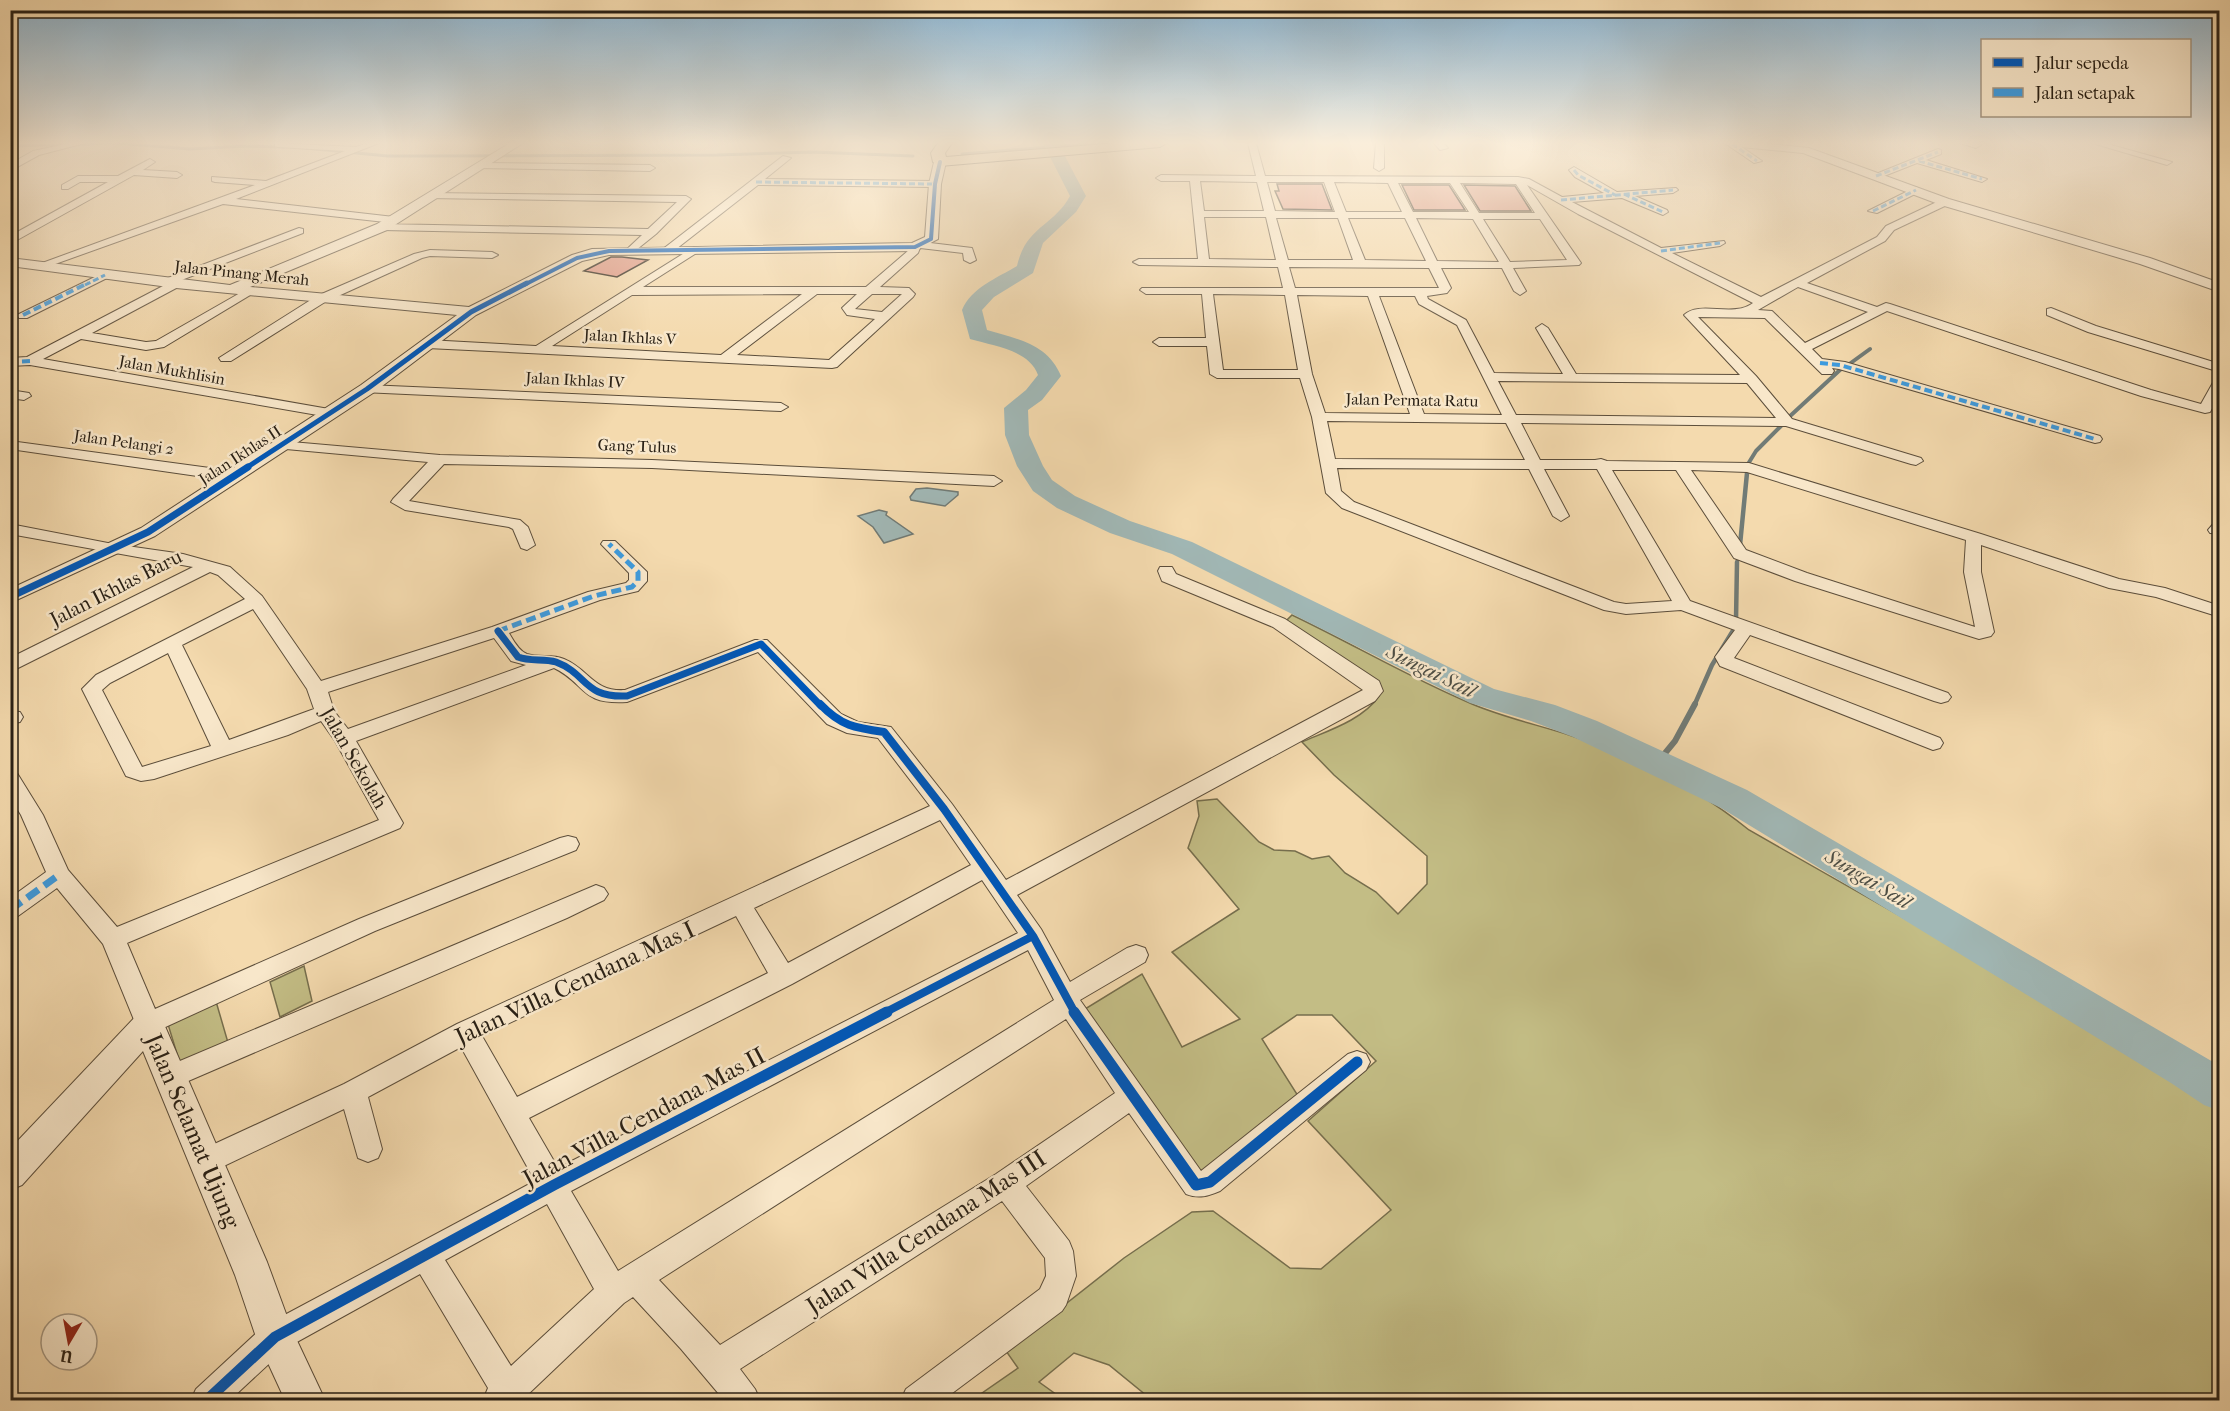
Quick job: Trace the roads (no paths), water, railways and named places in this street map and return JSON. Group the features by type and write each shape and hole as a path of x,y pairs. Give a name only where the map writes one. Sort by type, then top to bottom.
{"street":[{"path":"10,241 67,209"},
{"path":"40,266 200,209"},
{"path":"293,209 394,220"},
{"path":"233,289 382,227 411,209"},
{"path":"631,251 677,209"},
{"path":"667,251 721,209"},
{"path":"630,291 869,291 905,290 908,293 882,316 848,310 869,291 914,251 919,246 931,239 933,209"},
{"path":"1199,209 1204,263"},
{"name":"Jalan Permata Ratu","path":"1270,209 1290,291 1305,374 1319,417 1787,422 1916,461"},
{"path":"1340,209 1360,263"},
{"path":"1146,290 1420,293 1444,290 1405,209"},
{"path":"1471,209 1520,291"},
{"path":"1139,262 1506,265 1575,263 1537,209"},
{"path":"1578,209 1761,302"},
{"path":"1655,209 1663,212"},
{"path":"1873,211 1877,209"},
{"path":"1733,313 1752,309 1761,302 1881,239 1890,228 1931,209"},
{"path":"1968,209 2145,261 2220,288"},
{"path":"1200,214 1542,216"},
{"path":"382,227 652,232"},
{"path":"30,361 170,284 299,231"},
{"path":"1660,251 1720,243"},
{"path":"919,246 968,250 970,260"},
{"name":"Jalan Ikhlas II","path":"10,597 148,532 366,389 471,312 582,256 599,252 631,251 919,246"},
{"path":"539,349 694,250"},
{"path":"226,358 321,299 423,254 492,255"},
{"name":"Jalan Pinang Merah","path":"10,262 170,284 471,312"},
{"path":"23,315 105,275"},
{"path":"1797,283 1878,312"},
{"path":"1207,290 1217,374 1305,374"},
{"path":"80,335 146,346 159,344 251,291"},
{"path":"725,358 813,291"},
{"path":"1372,292 1419,418"},
{"path":"1420,293 1423,300 1462,323 1561,516"},
{"path":"1804,348 1886,307 2146,393 2205,409 2220,382"},
{"path":"2051,312 2092,329 2220,368"},
{"path":"1787,422 1751,379 1690,315 1696,313 1768,314 1823,367 1834,364 1855,369 2095,440"},
{"name":"Jalan Ikhlas V","path":"427,344 832,363 882,316"},
{"path":"1542,328 1572,378"},
{"path":"1159,342 1214,342"},
{"name":"Jalan Mukhlisin","path":"10,362 30,361 329,413"},
{"path":"1492,378 1751,379"},
{"name":"Jalan Ikhlas IV","path":"366,389 781,407"},
{"path":"1319,417 1334,493 1340,501 1359,510 1610,606 1626,609 1683,605 1941,697"},
{"name":"Jalan Pelangi 2","path":"10,445 232,477"},
{"name":"Gang Tulus","path":"280,445 440,459 652,464 994,482"},
{"path":"440,459 399,502 405,505 514,523 520,527 527,545"},
{"path":"1329,463 1717,464 1749,468 1975,537 2115,584 2159,592 2220,612"},
{"path":"1601,463 1683,605"},
{"path":"1680,465 1740,554 1801,577 1979,634 1985,632 1981,606 1971,570 1975,537"},
{"name":"Jalan Sekolah","path":"10,529 113,549 183,559 224,571 256,600 316,689 326,712 344,738 392,823 113,939"},
{"path":"316,689 498,631 571,604 632,587 638,581 638,572 609,544"},
{"name":"Jalan Ikhlas Baru","path":"10,666 209,566"},
{"path":"1002,893 1368,697 1373,691 1372,685 1279,623 1176,580 1168,576 1166,571"},
{"path":"256,600 103,679 92,689 134,771 141,774 154,771 281,730 326,712"},
{"path":"1746,628 1724,657 1727,662 1933,743"},
{"path":"498,631 516,655 523,659 553,662 562,666 596,694 615,698 627,696 761,644 834,719 854,728 884,732 944,809 1033,936 1067,1001 1196,1185 1210,1182 1357,1062"},
{"path":"172,643 223,749"},
{"path":"344,738 553,662"},
{"name":"Jalan Selamat Ujung","path":"10,778 32,815 59,875 113,939 254,1275 275,1337 305,1401"},
{"name":"Jalan Villa Cendana Mas I","path":"207,1161 353,1092 466,1032 944,809"},
{"path":"10,1174 148,1024 367,925 568,844"},
{"path":"513,1113 783,977 985,868"},
{"path":"10,910 59,875"},
{"path":"170,1077 596,894"},
{"path":"741,905 783,977"},
{"name":"Jalan Villa Cendana Mas II","path":"207,1401 275,1337 554,1185 1033,936"},
{"path":"426,1256 504,1396 625,1286 1136,955"},
{"path":"466,1032 554,1185 625,1286 671,1313 717,1365 744,1401"},
{"path":"353,1092 368,1149"},
{"name":"Jalan Villa Cendana Mas III","path":"717,1365 1006,1184 1132,1096"},
{"path":"917,1401 1051,1300 1058,1291 1062,1260 1058,1251 1006,1184"}],"water":[{"path":"916,489 958,492 958,495 945,506 911,500 910,497"},
{"path":"879,510 887,512 886,515 913,534 884,543 873,527 858,516"}],"waterway":[{"name":"Sungai Sail","path":"1070,209 1035,241 1026,269 979,298 972,310 978,334 1021,347 1040,358 1046,366 1050,376 1034,395 1016,408 1017,435 1030,466 1042,485 1066,502 1120,527 1182,548 1482,696 1543,713 1585,729 1734,799 2187,1069 2220,1091"},
{"path":"1848,365 1870,349"},
{"path":"1789,417 1841,369"},
{"path":"1748,464 1756,451 1781,426"},
{"path":"1740,545 1747,473"},
{"path":"1736,620 1737,562"},
{"path":"1694,705 1712,665 1734,629"},
{"path":"1657,763 1675,741 1694,705"}]}
